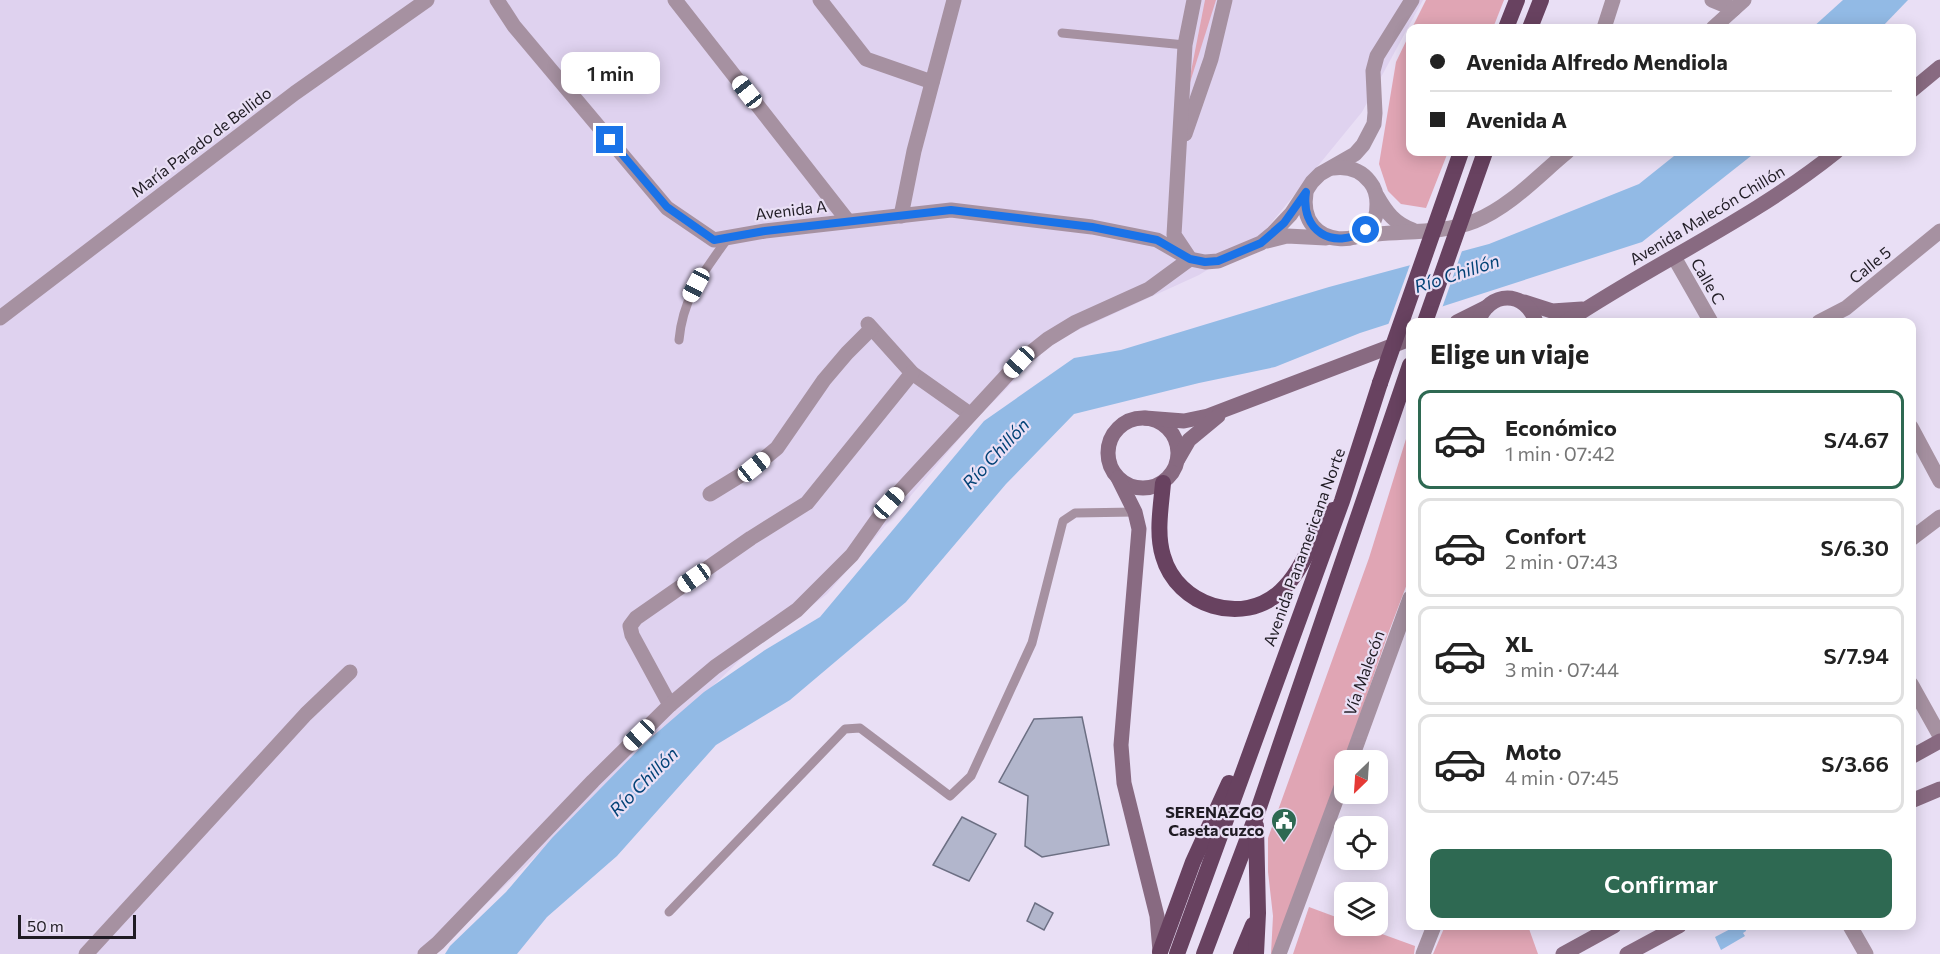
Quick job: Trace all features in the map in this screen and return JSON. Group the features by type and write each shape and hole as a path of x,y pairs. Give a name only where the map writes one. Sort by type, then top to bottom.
{"highway":[{"path":"1507,24 1516,0"},
{"path":"1532,24 1541,0"},
{"name":"Avenida Panamericana Norte","path":"1177,954 1342,501 1380,383 1460,156"},
{"path":"1426,318 1484,156"},
{"path":"1204,954 1255,819 1406,377"},
{"path":"1163,483 1160,538 1162,555 1168,571 1178,584 1193,597 1226,610 1241,610 1257,606 1281,592 1295,574 1324,520 1342,501"},
{"path":"1159,953 1201,844 1264,713"},
{"path":"1255,819 1258,913 1256,954"},
{"path":"1240,954 1258,913"}],"main road":[{"path":"1916,87 1940,67"},
{"name":"Avenida Malecón Chillón","path":"1520,301 1543,309 1562,312 1583,309 1761,205 1831,156"},
{"path":"1465,318 1503,299 1512,298 1528,306 1534,318"},
{"name":"Avenida Malecón Chillón","path":"1573,318 1593,304"},
{"path":"1480,318 1487,307"},
{"path":"1159,953 1157,916 1124,783 1121,745 1139,529 1136,512 1108,459 1111,438 1116,430 1135,419 1184,421 1228,410 1406,341"},
{"path":"1118,478 1134,488 1154,487 1163,483 1170,476 1189,440 1228,410"},
{"path":"1145,418 1155,420 1171,431 1176,440 1178,459"},
{"path":"1916,754 1940,741"},
{"path":"1916,799 1940,789"},
{"path":"1563,954 1607,930"},
{"path":"1627,954 1672,930"}],"street":[{"name":"María Parado de Bellido","path":"0,318 295,93 427,0"},
{"name":"Avenida A","path":"497,0 514,26 667,207 714,240 848,221 951,210 1092,227 1157,240 1190,259"},
{"path":"675,0 848,221"},
{"path":"820,0 866,59 932,82"},
{"path":"901,216 932,82 954,0"},
{"path":"1194,0 1185,45 1173,235 1190,259 1205,262 1218,261 1261,243 1287,236 1309,235 1343,240 1377,232 1448,227 1473,222 1506,202 1561,156"},
{"path":"1177,163 1197,95 1211,58 1225,0"},
{"path":"1261,243 1284,223 1320,174 1355,154 1363,145 1370,133 1375,112 1373,71 1377,56 1412,0"},
{"path":"1605,24 1613,0"},
{"path":"1712,0 1739,4"},
{"path":"1717,24 1739,4"},
{"path":"1330,168 1342,167 1364,175 1372,184 1389,215 1404,227 1413,230"},
{"path":"1306,192 1304,203 1306,215 1320,233 1331,238"},
{"path":"1355,237 1366,230 1373,220 1377,208 1377,196"},
{"name":"Calle 5","path":"1827,318 1846,308 1940,231"},
{"name":"Calle C","path":"1674,257 1709,318"},
{"path":"425,954 670,705 715,667 796,610 852,555 889,503 1019,362 1048,339 1076,322 1149,289 1190,259"},
{"path":"1846,308 1852,318"},
{"path":"710,494 754,467 777,448 824,380 870,326 912,373 970,414"},
{"path":"670,705 632,635 630,626 636,618 807,502 912,373"},
{"path":"1916,434 1934,455 1940,481"},
{"path":"1916,536 1940,517"},
{"name":"Vía Malecón","path":"1355,750 1406,609"},
{"path":"86,954 306,714 350,672"},
{"path":"1916,693 1940,736"},
{"path":"1279,954 1335,804"},
{"path":"1424,954 1433,930"},
{"path":"1852,930 1866,954"}],"lane":[{"path":"1062,33 1185,45"},
{"path":"679,340 681,320 686,305 696,285 728,238"},
{"path":"669,912 845,729 860,728 951,796 971,776 1032,643 1062,520 1075,513 1136,512"}],"shaded area":[{"path":"0,0 1423,0 1410,24 1406,24 1406,31 1362,112 1259,238 1199,275 1054,341 977,418 827,594 742,658 434,954 0,954"},
{"path":"1205,0 1216,0 1187,92"},
{"path":"1426,0 1504,0 1495,24 1414,24"},
{"path":"1406,41 1406,156 1446,156 1426,208 1401,204 1388,191 1379,164 1396,62"},
{"path":"1406,439 1406,587 1348,750 1334,750 1334,790 1275,954 1271,954 1273,916 1268,872 1268,838 1369,558"},
{"path":"1309,907 1334,916 1334,936 1388,936 1415,946 1414,954 1293,954"},
{"path":"1443,930 1529,930 1538,954 1433,954"}],"water":[{"path":"1843,0 1908,0 1885,24 1816,24"},
{"name":"Río Chillón","path":"1674,156 1751,156 1642,242 1360,333 1275,367 1074,414 1006,484 906,602 790,700 716,745 617,856 547,917 517,954 445,954 450,946 506,892 552,838 645,743 704,692 765,650 820,617 984,421 1074,358 1121,350 1329,287 1489,244 1639,184"},
{"path":"1728,930 1746,930 1743,933 1745,936 1721,950 1715,937"}],"pier":[{"path":"1463,248 1441,311 1419,318 1406,318 1406,322 1387,328 1411,262"}],"building":[{"path":"1082,717 1109,845 1042,857 1025,846 1028,796 999,782 1034,719"},
{"path":"962,817 996,834 969,881 933,865"},
{"path":"1035,903 1053,913 1044,930 1027,921"}],"place":[{"name":"SERENAZGO Caseta cuzco","path":"1284,844"}],"route":[{"path":"610,140 667,207 714,240 765,231 951,210 1092,227 1157,240 1190,259 1205,262 1218,261 1261,243 1284,223 1306,192 1304,203 1306,215 1320,233 1343,240 1355,237 1366,230"}]}
